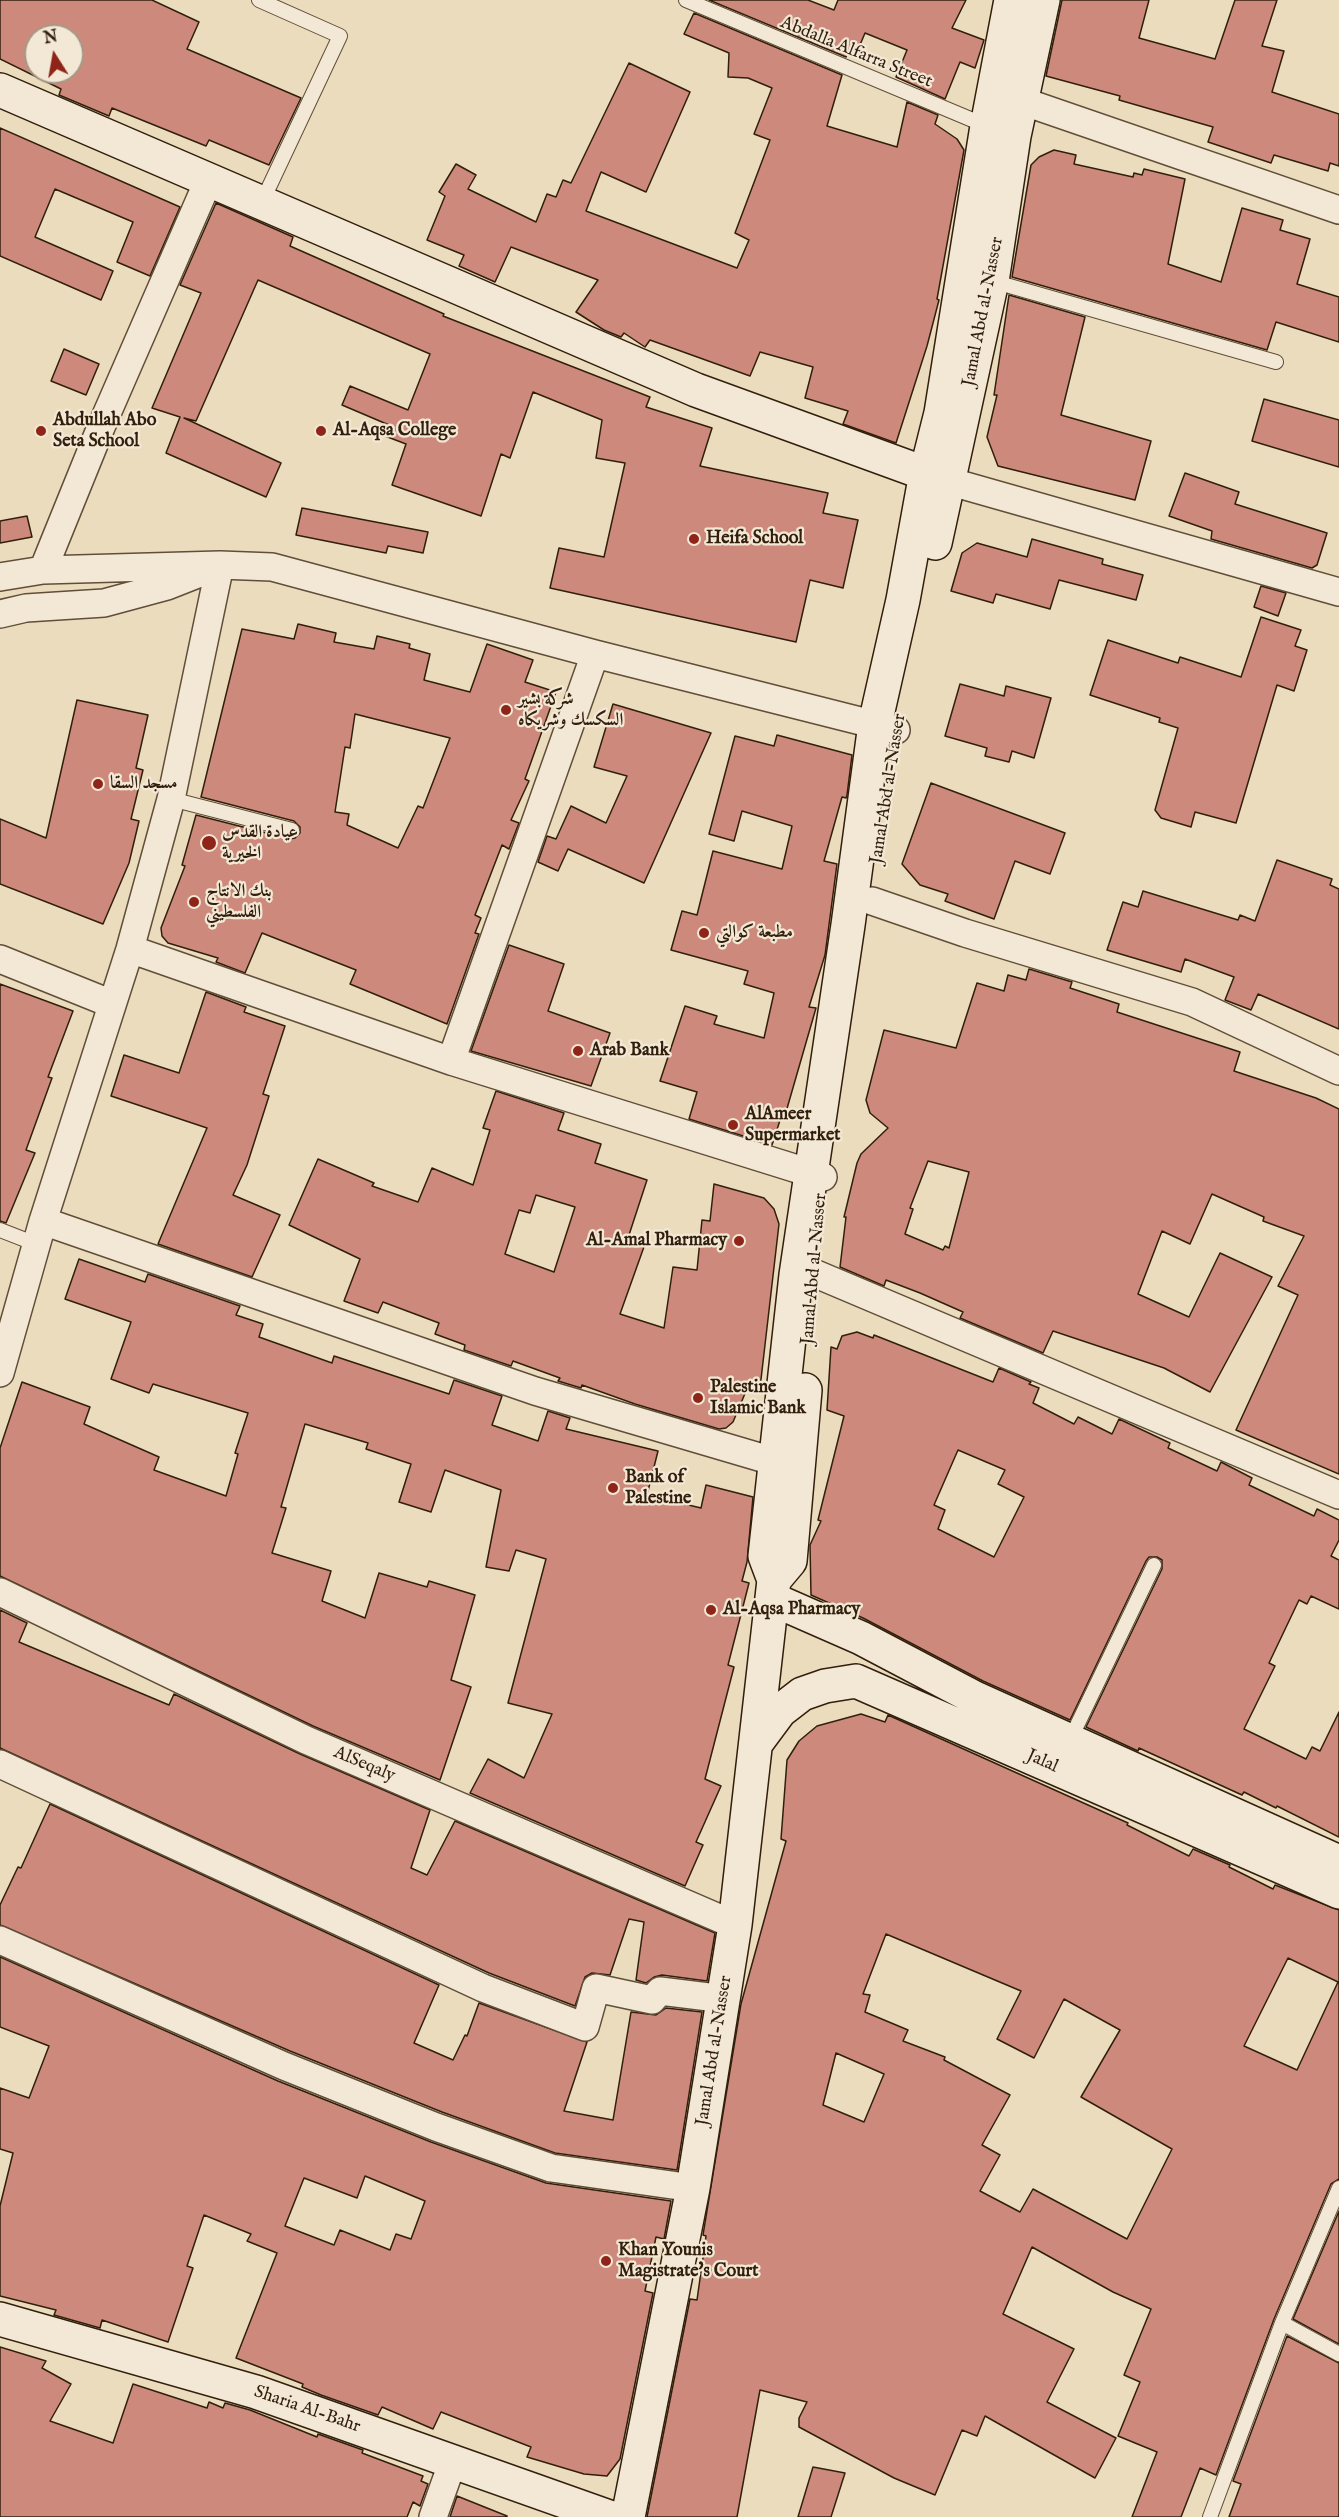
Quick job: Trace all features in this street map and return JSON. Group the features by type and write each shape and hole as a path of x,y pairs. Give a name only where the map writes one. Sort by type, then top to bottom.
{"main road":[{"name":"Jamal Abd al-Nasser","path":"628,2517 693,2188 725,1999 757,1742 773,1589 790,1561 786,1465 816,1175 848,925 937,477 992,281 1000,131 1011,0"},
{"name":"Jamal Abd al-Nasser","path":"937,477 941,413 957,326 1000,131 1022,100 1043,0"},
{"path":"0,90 696,390 937,477"},
{"name":"Jamal Abd al-Nasser","path":"786,1465 816,1274 816,1175 872,900 886,727"},
{"name":"Jalal","path":"773,1589 975,1698 1339,1862"},
{"name":"Jalal","path":"757,1742 780,1711 802,1694 825,1686 856,1681 1339,1892"},
{"name":"Sharia Al-Bahr","path":"0,2319 256,2392 609,2517"}],"street":[{"path":"1022,100 1339,210"},
{"path":"43,570 101,427 209,179"},
{"path":"937,477 1339,592"},
{"path":"0,614 26,608 104,603 167,586 220,565"},
{"path":"0,1373 40,1233 130,949 171,799 220,565"},
{"path":"0,577 43,570 220,565 272,567 595,654 886,727"},
{"path":"451,1061 595,654"},
{"path":"872,900 965,933 1192,1002 1339,1071"},
{"path":"130,949 451,1061 816,1175"},
{"path":"0,959 112,1004"},
{"path":"40,1233 535,1391 786,1465"},
{"path":"816,1274 1339,1495"},
{"name":"AlSeqaly","path":"0,1592 306,1740 735,1925"},
{"path":"0,1764 483,1988 585,2027 596,1988 652,2000 660,1991 725,1999"},
{"path":"0,1940 284,2066 530,2161 551,2168 693,2188"},
{"path":"433,2517 453,2461"}],"lane":[{"path":"259,0 340,36 262,202"},
{"name":"Abdalla Alfarra Street","path":"686,0 1000,131"},
{"path":"992,281 1276,362"},
{"path":"171,799 292,830"},
{"path":"0,1230 40,1233"},
{"path":"1069,1742 1154,1564"},
{"path":"1210,2517 1282,2323 1339,2188"},
{"path":"1282,2323 1339,2354"}],"building":[{"path":"0,0 152,0 199,22 187,49 301,98 269,165 209,140 206,146 112,108 109,116 59,95 61,89 51,84 84,84 84,24 24,24 24,71 0,59"},
{"path":"709,0 808,0 834,10 838,0 966,0 952,28 984,40 975,68 960,62 945,99 896,77 907,50 865,33 857,52 849,48 846,57"},
{"path":"1062,0 1149,0 1139,38 1215,59 1235,0 1277,0 1262,46 1284,51 1272,92 1339,114 1339,166 1330,163 1328,171 1274,155 1271,163 1208,142 1213,127 1119,100 1120,96 1046,76"},
{"path":"694,13 842,75 827,126 897,147 907,102 938,115 935,124 957,139 964,150 937,299 939,300 896,443 843,424 848,411 805,398 813,367 760,352 750,376 650,340 645,347 624,333 621,337 604,330 576,312 598,280 511,247 495,282 459,266 464,255 427,240 445,196 439,192 456,164 476,175 468,189 536,222 547,194 556,197 563,180 571,183 629,63 690,92 646,192 601,172 586,211 737,268 749,240 735,233 770,140 754,134 772,88 748,78 728,77 729,53 684,34"},
{"path":"0,128 180,207 150,276 117,262 133,222 55,189 35,237 113,271 101,300 0,256"},
{"path":"1054,150 1076,155 1074,164 1133,177 1134,173 1142,175 1144,169 1185,179 1168,264 1221,282 1242,208 1283,220 1280,230 1310,239 1297,284 1339,297 1339,342 1276,322 1267,350 1012,277 1031,165 1039,157"},
{"path":"216,203 293,237 290,246 444,314 443,316 650,397 646,407 712,428 700,466 828,493 823,513 858,520 843,588 810,580 796,642 550,588 559,548 604,557 625,463 596,458 602,420 533,392 510,458 501,454 481,516 392,485 406,444 385,436 389,425 342,405 350,386 408,410 430,354 258,280 196,421 184,418 281,463 266,497 166,453 180,417 152,408 201,293 180,285"},
{"path":"1009,295 1085,317 1061,415 1151,441 1135,500 998,466 987,437 997,395 994,395"},
{"path":"64,349 99,364 86,395 51,381"},
{"path":"1264,399 1339,420 1339,467 1252,441"},
{"path":"1185,473 1239,492 1235,504 1327,533 1317,565 1312,568 1211,539 1212,531 1169,516"},
{"path":"302,508 428,532 423,553 388,546 386,553 296,535"},
{"path":"27,516 32,537 0,543 0,521"},
{"path":"1032,539 1103,559 1102,564 1143,575 1136,600 1059,580 1050,609 996,594 993,603 951,591 962,553 977,543 1027,557"},
{"path":"1261,586 1286,593 1278,616 1254,607"},
{"path":"1261,617 1301,630 1295,646 1307,650 1294,691 1277,685 1236,823 1195,812 1191,827 1161,818 1155,810 1178,728 1159,722 1160,718 1090,695 1108,640 1178,663 1180,657 1241,677"},
{"path":"298,624 336,633 334,642 374,649 377,636 410,644 409,648 430,654 424,680 470,692 487,644 533,660 525,682 556,692 525,779 529,781 511,820 519,823 509,849 502,845 475,915 481,918 475,933 479,934 447,1024 350,984 356,970 262,933 245,973 216,962 218,958 168,943 162,936 161,928 185,866 182,865 196,815 290,839 300,833 300,827 294,821 201,797 242,629 294,639","holes":["355,714 450,738 423,808 418,806 398,848 347,825 349,814 335,812 345,747 350,748"]},
{"path":"960,684 1004,696 1006,686 1051,698 1034,758 1012,751 1009,762 985,756 987,748 945,736"},
{"path":"77,700 148,715 136,768 143,770 131,819 139,821 129,863 103,924 0,884 0,819 46,838"},
{"path":"613,704 711,733 644,883 568,849 558,871 538,862 547,836 556,839 571,806 606,823 627,776 594,767"},
{"path":"777,735 852,755 847,795 846,798 842,797 824,861 837,864 825,955 809,1007 816,1008 786,1112 783,1111 772,1145 689,1119 697,1092 660,1081 685,1006 717,1016 714,1024 764,1038 774,993 744,984 748,971 671,950 682,911 697,915 713,851 782,869 792,826 742,811 734,841 709,834 735,736 774,746"},
{"path":"931,783 1065,833 1050,874 1015,861 994,919 945,901 948,894 920,885 902,864"},
{"path":"1277,860 1332,879 1330,885 1339,889 1339,1029 1258,994 1251,1010 1225,1000 1234,977 1185,959 1181,972 1107,950 1123,902 1138,907 1143,891 1238,920 1240,915 1255,921"},
{"path":"509,945 564,964 548,1011 610,1033 591,1086 471,1051"},
{"path":"1029,969 1072,982 1070,988 1119,1004 1117,1012 1240,1052 1234,1071 1316,1098 1339,1109 1339,1474 1236,1430 1298,1295 1278,1286 1304,1236 1263,1221 1264,1217 1212,1194 1190,1244 1162,1231 1138,1294 1189,1317 1220,1253 1272,1277 1210,1392 1164,1368 1053,1331 1043,1353 960,1318 963,1312 920,1293 886,1280 884,1286 840,1267 846,1217 844,1217 857,1163 861,1154 888,1128 870,1113 866,1100 884,1030 956,1048 977,983 1004,991 1008,975 1026,980","holes":["928,1161 969,1172 949,1248 945,1246 943,1250 905,1234 913,1209 910,1208"]},
{"path":"0,984 73,1011 48,1077 52,1078 26,1150 35,1153 6,1223 0,1221"},
{"path":"206,992 246,1007 244,1012 285,1026 263,1094 269,1096 247,1165 233,1195 280,1215 252,1277 158,1244 207,1128 111,1096 124,1055 179,1073"},
{"path":"496,1091 564,1113 558,1130 601,1144 595,1163 647,1180 628,1238 645,1244 620,1314 664,1328 673,1267 697,1270 702,1220 710,1221 714,1184 764,1198 774,1209 779,1224 760,1388 749,1384 733,1422 726,1428 719,1429 635,1404 582,1385 581,1388 558,1381 560,1378 513,1361 511,1366 464,1350 465,1345 435,1334 439,1323 383,1302 378,1313 344,1301 360,1259 289,1225 318,1159 374,1183 372,1186 418,1202 432,1168 473,1185 490,1130 483,1128","holes":["536,1195 575,1207 554,1272 505,1254 519,1210 530,1213"]},
{"path":"79,1259 145,1282 148,1274 240,1306 236,1315 263,1324 259,1337 332,1363 334,1356 449,1394 454,1380 502,1396 492,1425 538,1441 548,1411 570,1418 566,1429 658,1451 647,1495 701,1508 706,1485 753,1497 747,1562 742,1581 749,1583 728,1665 734,1667 705,1779 721,1786 696,1842 703,1845 685,1886 470,1793 488,1759 524,1778 552,1714 508,1703 546,1559 516,1550 509,1571 486,1567 501,1490 445,1470 431,1512 399,1502 411,1464 366,1449 368,1443 305,1424 281,1507 286,1508 272,1553 331,1571 322,1601 365,1618 379,1573 427,1587 429,1581 475,1595 451,1680 471,1687 440,1780 313,1726 0,1576 0,1448 22,1382 90,1407 84,1424 159,1457 154,1470 226,1496 238,1454 235,1453 248,1413 153,1384 149,1393 111,1379 131,1322 65,1299"},
{"path":"857,1332 873,1338 874,1335 993,1382 999,1368 1031,1382 1029,1384 1039,1388 1033,1403 1074,1424 1078,1417 1112,1434 1119,1419 1170,1443 1168,1448 1217,1471 1221,1462 1252,1478 1249,1485 1314,1516 1317,1509 1339,1520 1339,1540 1331,1556 1339,1560 1339,1609 1311,1596 1307,1604 1299,1600 1269,1663 1275,1666 1244,1729 1306,1759 1312,1747 1320,1751 1339,1712 1339,1837 1277,1806 1276,1808 1244,1792 1242,1795 1139,1748 1138,1751 1086,1727 1162,1569 1162,1560 1157,1557 1149,1557 1146,1561 1070,1720 983,1681 863,1618 811,1595 810,1545 821,1521 818,1520 844,1416 827,1410 831,1347 837,1349 842,1336","holes":["958,1450 1005,1470 998,1484 1024,1497 994,1557 938,1529 945,1510 934,1505"]},
{"path":"0,1610 27,1623 19,1642 169,1705 174,1694 300,1754 430,1810 411,1868 427,1875 455,1821 715,1933 707,1981 662,1975 646,1983 636,1980 644,1922 629,1919 610,1975 592,1973 585,1977 575,2006 489,1973 0,1748"},
{"path":"861,1714 885,1722 888,1715 1128,1823 1127,1825 1189,1856 1193,1849 1230,1865 1229,1867 1273,1889 1275,1885 1339,1910 1339,2179 1331,2184 1274,2319 1216,2475 1200,2468 1181,2517 1132,2517 1157,2452 1118,2436 1140,2382 1124,2375 1151,2309 1113,2292 1032,2247 1003,2314 1074,2349 1047,2402 1116,2438 1095,2478 985,2416 977,2436 962,2430 935,2495 894,2478 799,2427 799,2418 807,2402 760,2390 737,2517 647,2517 690,2299 697,2300 706,2236 703,2235 741,2004 786,1841 781,1839 787,1760 799,1741 817,1726","holes":["886,1934 1021,1991 997,2039 1034,2058 1064,1999 1120,2030 1081,2097 1172,2149 1127,2239 1033,2189 1020,2212 980,2191 1000,2155 982,2145 1010,2095 944,2060 945,2057 903,2041 908,2030 865,2012 870,1995 863,1994","1288,1958 1338,1982 1297,2070 1244,2046","836,2053 884,2074 864,2122 823,2105"]},
{"path":"50,1804 439,1985 414,2043 453,2060 465,2035 467,2036 479,2003 587,2042 564,2111 613,2120 631,2012 656,2015 666,2008 702,2012 677,2170 555,2153 442,2112 290,2051 0,1925 0,1905 18,1867 21,1868"},
{"path":"0,1957 278,2081 431,2142 546,2183 671,2201 664,2239 656,2237 645,2291 653,2293 620,2459 607,2476 584,2474 527,2457 531,2447 441,2412 433,2429 382,2407 378,2415 321,2395 302,2387 303,2384 236,2358 277,2253 247,2241 251,2234 204,2215 187,2266 193,2268 168,2342 102,2320 100,2328 54,2315 56,2310 0,2296 0,2206 13,2153 0,2149 0,2088 29,2098 49,2046 0,2027","holes":["365,2176 425,2201 411,2239 396,2234 390,2250 340,2230 334,2245 285,2226 304,2178 357,2198"]},
{"path":"1339,2211 1339,2344 1293,2319"},
{"path":"1287,2336 1339,2363 1339,2517 1229,2517 1241,2484 1233,2481"},
{"path":"0,2347 46,2361 42,2368 71,2384 50,2421 113,2443 133,2384 207,2408 209,2402 223,2408 225,2403 250,2410 317,2437 318,2434 363,2450 362,2453 423,2476 421,2481 428,2484 420,2506 413,2502 407,2517 0,2517"},
{"path":"813,2467 845,2473 831,2517 798,2517"},
{"path":"457,2496 507,2516 507,2517 450,2517"}],"place":[{"name":"ِAbdullah Abo Seta School","path":"41,431"},
{"name":"Al-Aqsa College","path":"321,431"},
{"name":"Heifa School","path":"694,539"},
{"name":"شركة بشير السكسك وشريكاه","path":"506,710"},
{"name":"مسجد السقا","path":"98,784"},
{"name":"عيادة القدس الخيرية","path":"209,843"},
{"name":"بنك الانتاج الفلسطيني","path":"194,902"},
{"name":"مطبعة كوالتي","path":"704,933"},
{"name":"Arab Bank","path":"578,1051"},
{"name":"AlAmeer Supermarket","path":"733,1125"},
{"name":"Al-Amal Pharmacy","path":"739,1241"},
{"name":"Palestine Islamic Bank","path":"698,1398"},
{"name":"Bank of Palestine","path":"613,1488"},
{"name":"Al-Aqsa Pharmacy","path":"711,1610"},
{"name":"Khan Younis Magistrate's Court","path":"606,2261"}]}
